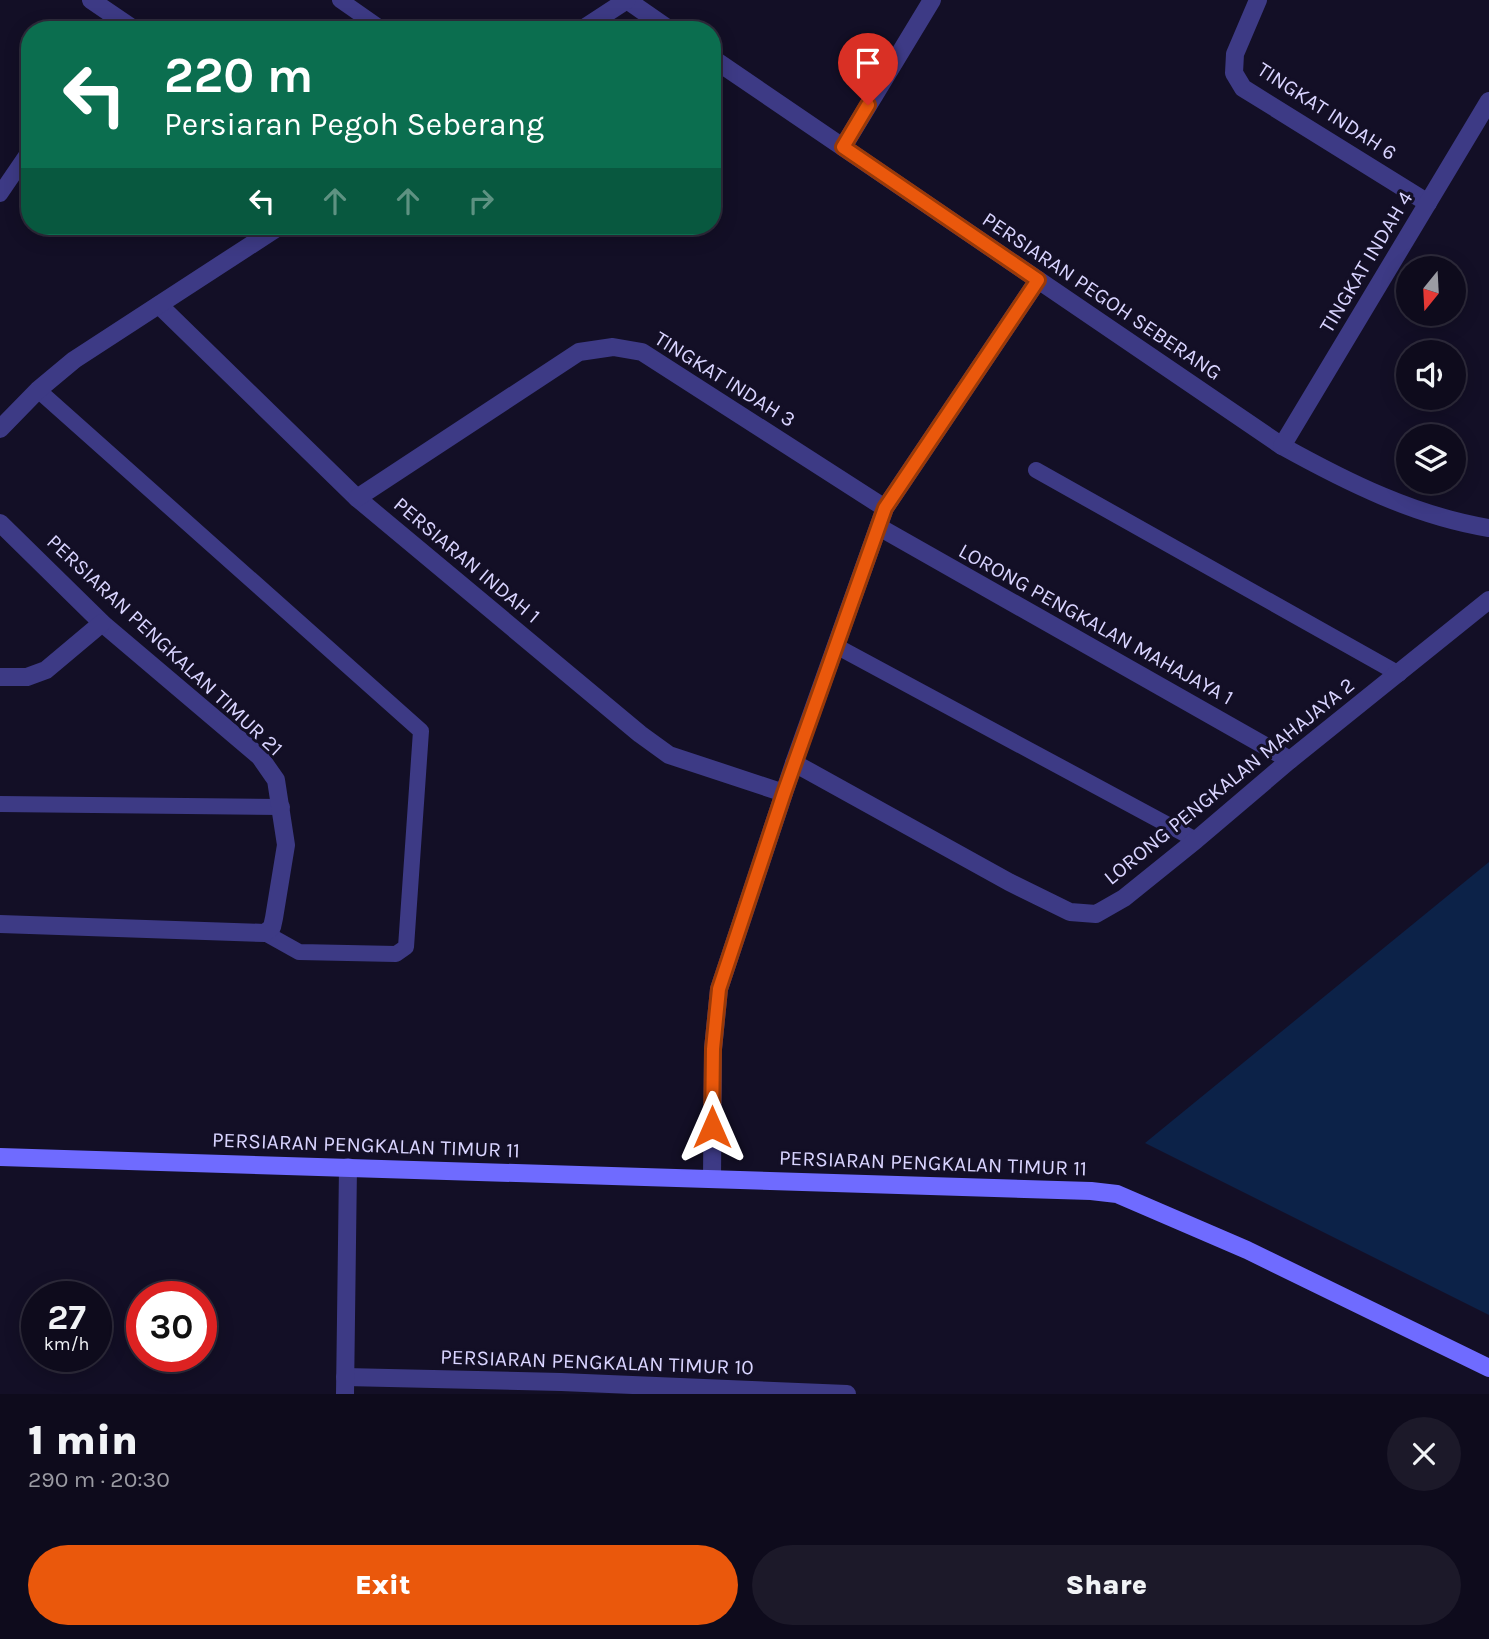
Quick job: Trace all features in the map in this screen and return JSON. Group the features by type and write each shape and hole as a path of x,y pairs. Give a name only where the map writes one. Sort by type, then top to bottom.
{"street":[{"path":"91,0 117,21"},
{"path":"595,21 627,0 657,21"},
{"path":"843,147 932,0"},
{"name":"TINGKAT INDAH 6","path":"1258,0 1236,54 1234,73 1243,88 1428,203"},
{"name":"PERSIARAN PEGOH SEBERANG","path":"721,64 1282,446 1334,475 1405,506 1463,524 1489,528"},
{"name":"TINGKAT INDAH 4","path":"1282,446 1489,101"},
{"path":"0,429 38,390 74,360 266,235"},
{"path":"712,1179 713,1049 719,989 794,763 885,508 1038,280"},
{"name":"PERSIARAN INDAH 1","path":"159,305 357,498 669,755 784,793"},
{"name":"TINGKAT INDAH 3","path":"357,498 579,352 613,347 642,352 885,508"},
{"name":"PERSIARAN PENGKALAN TIMUR 21","path":"0,523 102,622 260,757 276,780 286,845 272,927 265,933"},
{"name":"LORONG PENGKALAN MAHAJAYA 1","path":"879,527 1290,760"},
{"name":"LORONG PENGKALAN MAHAJAYA 2","path":"794,763 1009,882 1070,912 1096,914 1124,898 1489,600"},
{"path":"0,677 27,677 46,670 102,622"},
{"path":"0,924 265,933"},
{"name":"PERSIARAN PENGKALAN TIMUR 11","path":"0,1157 1091,1191 1117,1194 1247,1250 1489,1368"},
{"path":"345,1386 348,1167"},
{"name":"PERSIARAN PENGKALAN TIMUR 10","path":"345,1386 847,1394"}],"lane":[{"path":"340,0 370,21"},
{"path":"0,194 21,163"},
{"path":"38,390 421,731 406,947 396,954 299,952 265,933"},
{"path":"1036,470 1399,674"},
{"path":"836,646 1196,840"},
{"path":"0,804 282,807"}],"water":[{"path":"1489,862 1489,1315 1145,1143"}],"route":[{"path":"712,1127 713,1049 719,989 784,793 885,508 1038,280 843,147 868,105"}]}
